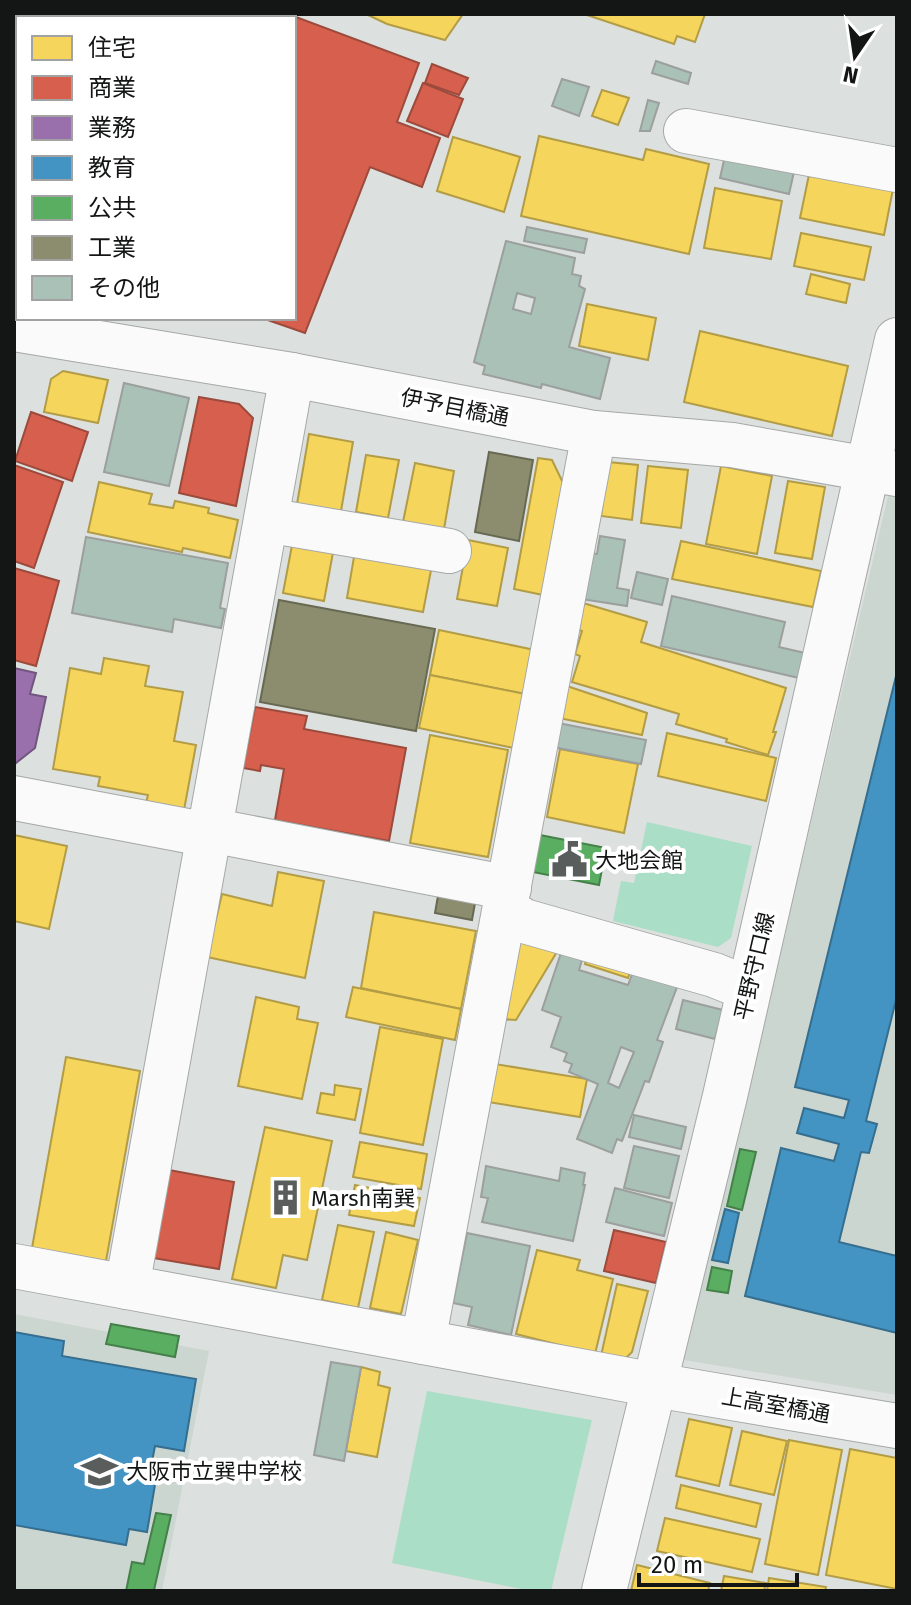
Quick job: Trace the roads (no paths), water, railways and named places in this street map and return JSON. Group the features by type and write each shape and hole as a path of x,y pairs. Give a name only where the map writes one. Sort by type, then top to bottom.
{"main road":[{"path":"686,131 897,170"},
{"name":"伊予目橋通","path":"14,329 292,375 594,433 732,445 883,471"},
{"name":"平野守口線","path":"604,1591 749,989 883,471 897,340"},
{"path":"127,1287 292,375"},
{"path":"423,1342 594,433"},
{"path":"266,520 449,551"},
{"path":"14,798 209,832 507,898 524,921 714,975 749,989"},
{"name":"上高室橋通","path":"14,1266 655,1385 897,1426"}],"place":[{"name":"大地会館","path":"569,860"},
{"name":"Marsh南巽","path":"285,1198"},
{"name":"大阪市立巽中学校","path":"100,1471"}]}
